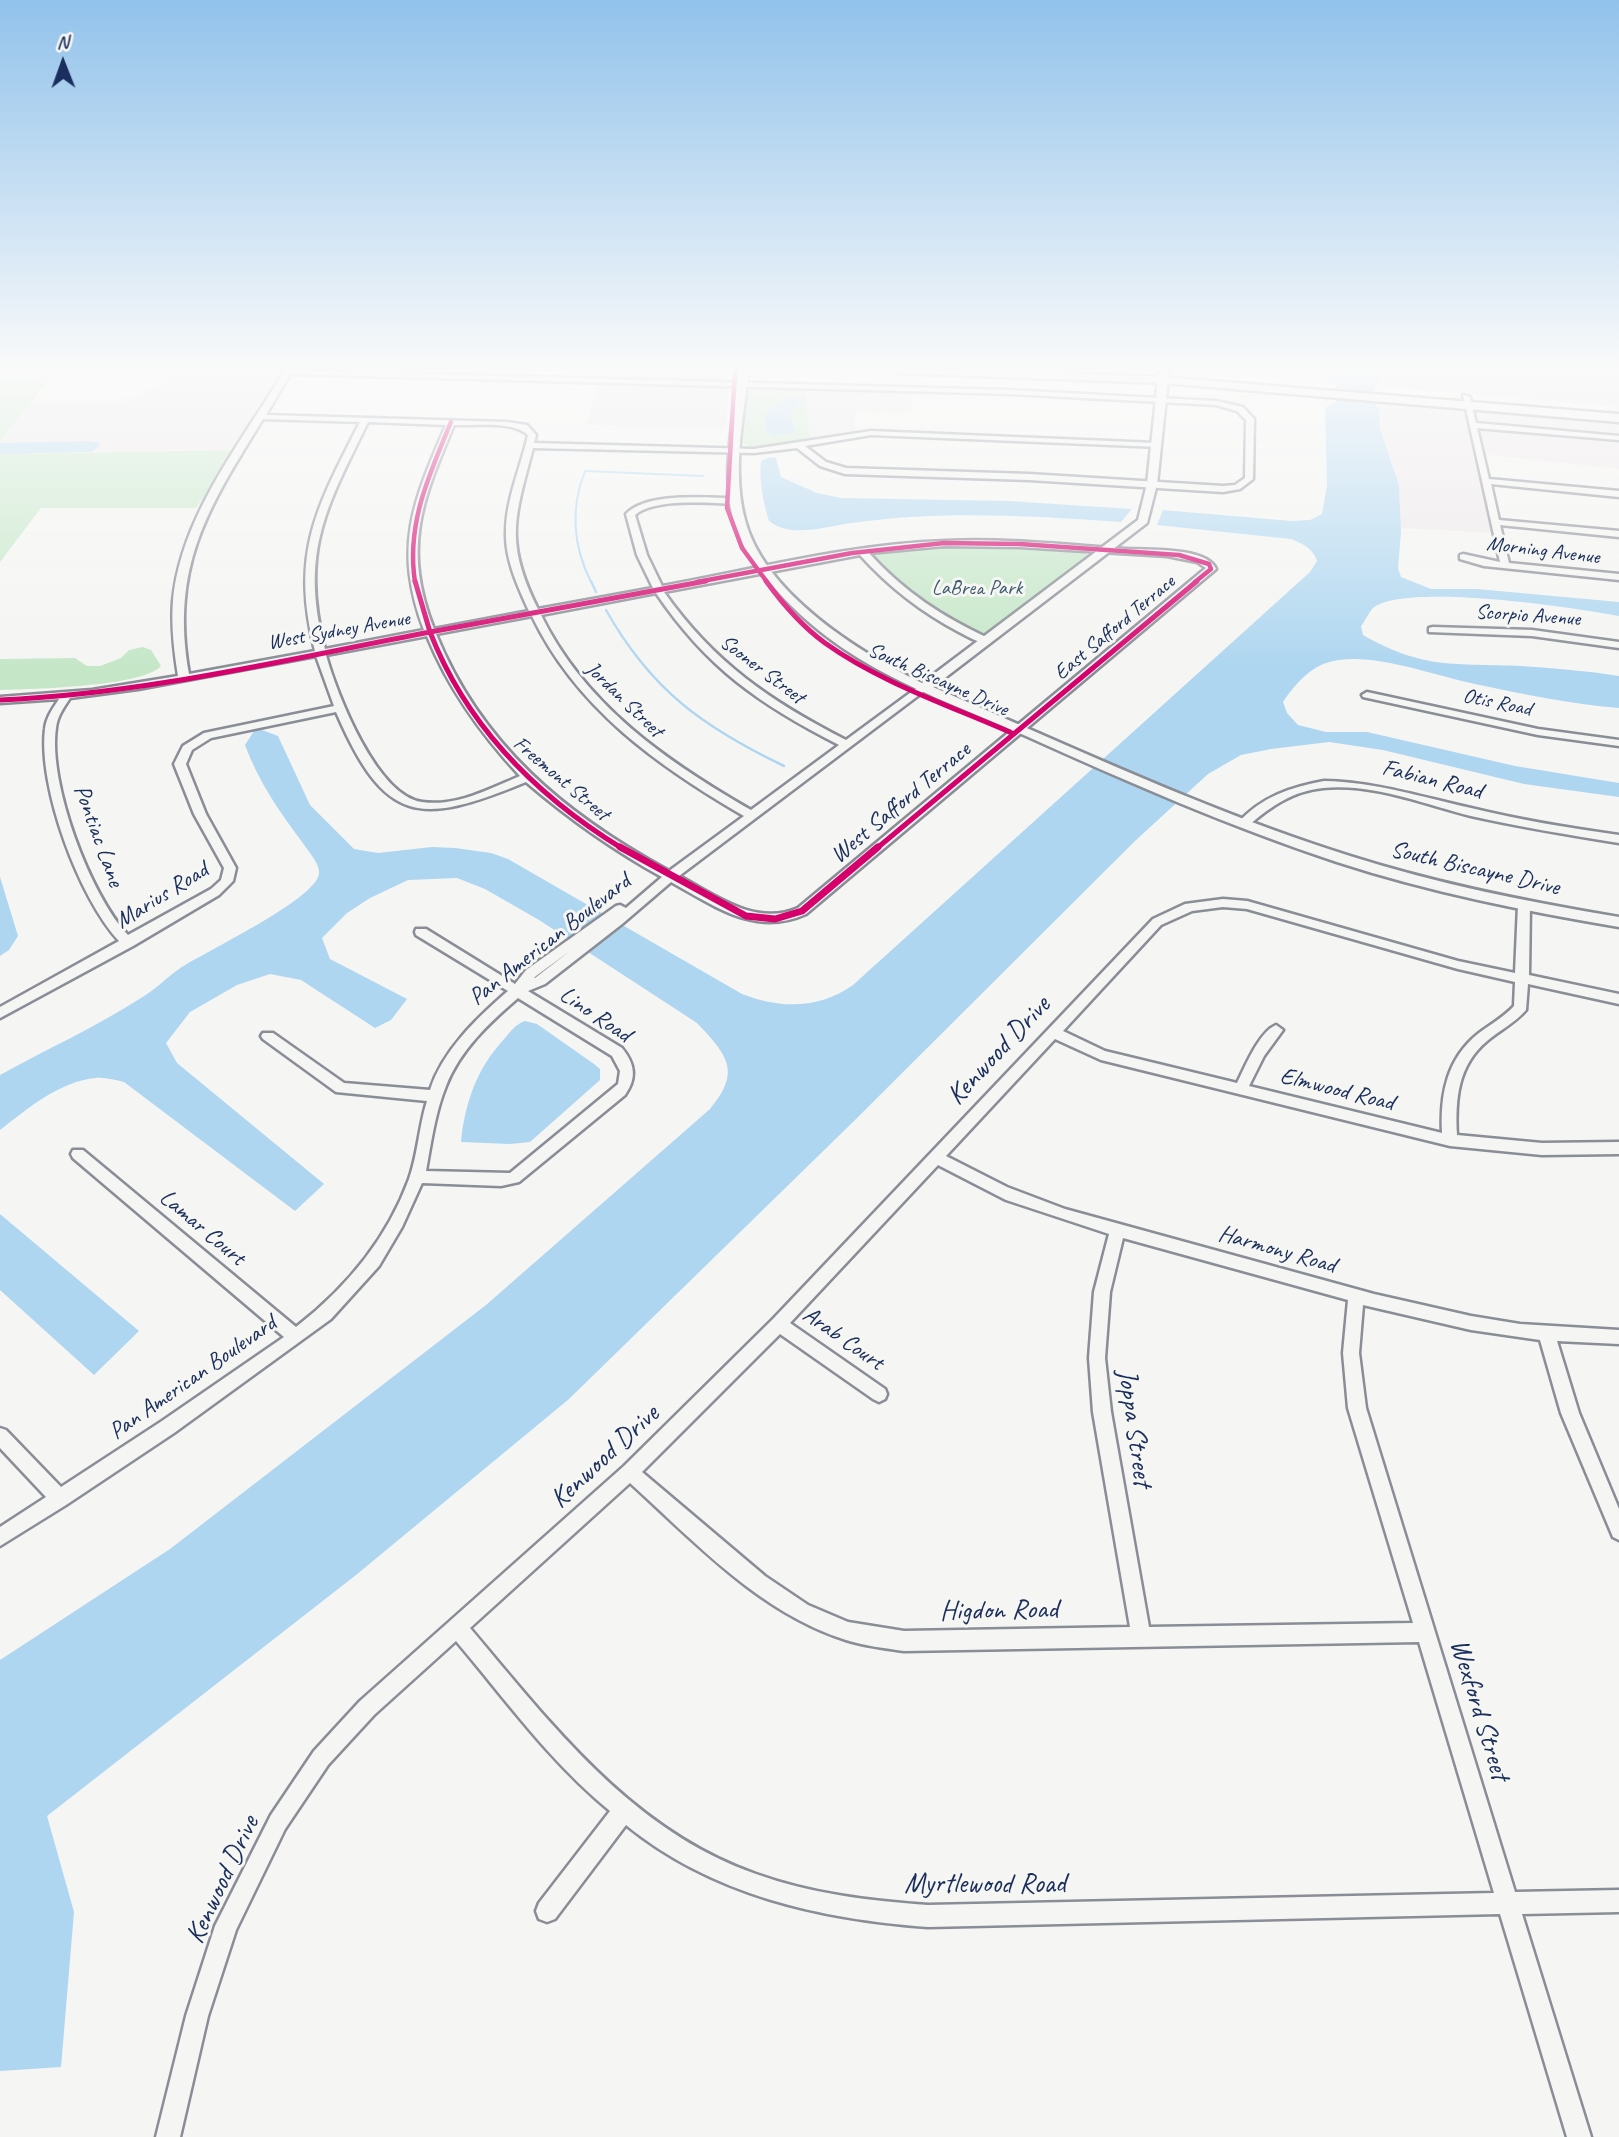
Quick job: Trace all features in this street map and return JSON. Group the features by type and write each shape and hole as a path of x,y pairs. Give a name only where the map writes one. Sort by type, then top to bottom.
{"street":[{"path":"184,678 177,610 187,558 211,500 230,470"},
{"path":"341,470 326,500 314,538 309,587 322,652 339,708 360,749 388,790 403,800 429,806 457,803 526,778"},
{"name":"Freemont Street","path":"432,470 419,504 412,537 414,581 429,632 465,706 494,745 526,778 589,828 669,877 746,916 781,918 794,915 807,907"},
{"name":"Jordan Street","path":"523,470 513,506 510,533 516,566 534,613 564,666 586,695 614,723 669,766 752,816"},
{"name":"South Biscayne Drive","path":"732,470 730,501 737,538 763,571 788,610 824,642 870,670 1185,801 1379,870 1524,905 1619,922"},
{"path":"841,470 1223,489 1237,487 1249,479 1249,470"},
{"name":"Pan American Boulevard","path":"0,1537 60,1499 296,1337 333,1307 373,1261 402,1214 417,1177 435,1096 452,1060 487,1017 517,990 540,981 562,957 1108,550 1143,521 1153,470"},
{"path":"1482,470 1505,565"},
{"path":"1485,481 1619,494"},
{"name":"Sooner Street","path":"730,501 652,503 633,509 630,514 638,545 659,590 690,635 731,676 792,717 847,745"},
{"path":"1495,522 1619,534"},
{"name":"West Sydney Avenue","path":"0,700 66,696 184,678 913,545 951,543 1108,550"},
{"name":"East Safford Terrace","path":"1017,731 1211,569 1208,562 1193,557 1108,550"},
{"path":"863,552 892,585 918,606 986,641"},
{"name":"Morning Avenue","path":"1463,556 1505,565 1619,577"},
{"name":"Scorpio Avenue","path":"1433,629 1532,633 1619,645"},
{"name":"Otis Road","path":"1367,695 1538,732 1619,743"},
{"name":"Pontiac Lane","path":"66,696 50,729 60,803 88,881 111,925 128,943"},
{"name":"Marius Road","path":"0,1013 128,943 215,891 229,877 230,868 200,814 183,775 180,764 184,751 196,741 214,733 339,708"},
{"name":"West Safford Terrace","path":"807,907 1017,731"},
{"name":"Fabian Road","path":"1244,823 1260,807 1288,791 1315,785 1347,784 1378,788 1508,820 1619,839"},
{"name":"Kenwood Drive","path":"168,2137 211,1969 241,1891 278,1822 321,1758 376,1699 630,1472 779,1324 1157,922 1205,896 1261,907 1403,951 1619,999"},
{"path":"1450,1140 1449,1098 1457,1069 1471,1047 1519,1010 1523,1000 1524,905"},
{"name":"Lino Road","path":"417,1177 501,1180 514,1178 624,1086 628,1070 617,1052 421,932"},
{"path":"1240,1090 1258,1054 1276,1030"},
{"name":"Elmwood Road","path":"1053,1032 1093,1052 1450,1140 1542,1149 1619,1148"},
{"path":"268,1036 341,1088 435,1096"},
{"name":"Lamar Court","path":"78,1154 296,1337"},
{"name":"Harmony Road","path":"936,1157 1012,1196 1356,1296 1460,1322 1547,1335 1619,1337"},
{"name":"Joppa Street","path":"1118,1229 1102,1292 1097,1358 1102,1412 1141,1635"},
{"name":"Wexford Street","path":"1356,1296 1351,1362 1357,1408 1579,2137"},
{"name":"Arab Court","path":"779,1324 879,1394"},
{"path":"1547,1335 1570,1413 1619,1531"},
{"path":"0,1437 60,1499"},
{"name":"Higdon Road","path":"630,1472 765,1590 793,1610 829,1627 864,1637 904,1641 1426,1632"},
{"name":"Myrtlewood Road","path":"457,1628 569,1757 624,1810 675,1847 737,1878 803,1900 872,1913 928,1916 1619,1902"},
{"path":"547,1911 624,1810"}],"shaded area":[{"path":"1394,470 1479,470 1493,533 1400,528 1399,485"}],"green space":[{"path":"0,470 222,470 196,508 41,508 0,562"},
{"name":"LaBrea Park","path":"920,546 1081,551 1092,557 983,636 948,621 897,586 871,556 875,552"},
{"path":"143,647 151,650 161,666 150,673 85,686 0,690 0,659 75,658 87,666 100,666 121,658 129,650"}],"water":[{"path":"761,470 779,470 781,477 817,493 841,498 1009,501 1132,509 1121,522 953,515 886,519 799,530 778,526 769,521 761,484"},
{"path":"1327,470 1394,470 1399,485 1401,533 1398,568 1401,577 1431,589 1477,589 1619,602 1619,616 1492,599 1419,597 1391,601 1373,608 1361,626 1363,635 1404,654 1440,662 1521,666 1619,676 1619,708 1529,695 1380,661 1342,660 1326,663 1307,674 1283,702 1287,713 1298,725 1326,732 1367,732 1515,766 1619,783 1619,797 1524,784 1383,750 1329,742 1241,755 1208,774 1135,841 854,1121 569,1399 356,1575 47,1816 74,1912 61,2067 0,2071 0,1660 170,1549 486,1305 710,1109 720,1096 728,1074 723,1054 697,1023 539,920 485,889 457,878 408,880 370,898 347,913 322,938 330,959 407,999 391,1020 375,1028 301,980 270,974 237,985 190,1012 166,1043 177,1063 324,1184 295,1211 124,1082 99,1078 70,1084 45,1097 0,1130 0,1075 124,1009 179,969 280,911 313,885 319,874 316,863 271,798 245,745 254,731 262,730 278,736 310,805 354,849 378,853 432,847 491,853 508,859 742,994 785,1004 827,999 853,985 1310,572 1317,561 1307,547 1291,539 1157,525 1163,510 1292,521 1310,520 1322,514"},
{"path":"0,877 18,936 9,950 0,956"},
{"path":"525,1021 537,1024 594,1064 600,1069 600,1080 530,1142 461,1142 469,1099 480,1074 495,1049 516,1026"},
{"path":"0,1214 139,1331 94,1375 0,1290"}],"waterway":[{"path":"591,582 580,555 576,527 577,499 585,471 703,476"},
{"path":"591,581 596,592"},
{"path":"606,610 641,663 682,703 728,736 784,766"}],"cycle path":[{"path":"430,633 418,594 412,552 418,507 431,470"},
{"path":"729,470 727,508 742,548 781,601 824,642 870,670 1014,734"},
{"path":"994,543 1179,555 1200,560 1209,564 1211,569 802,911 782,918 746,916 652,866 608,840 566,810 527,777 492,740 462,698 430,633 819,558 919,545 994,543"},
{"path":"0,700 115,690 430,633"}]}
